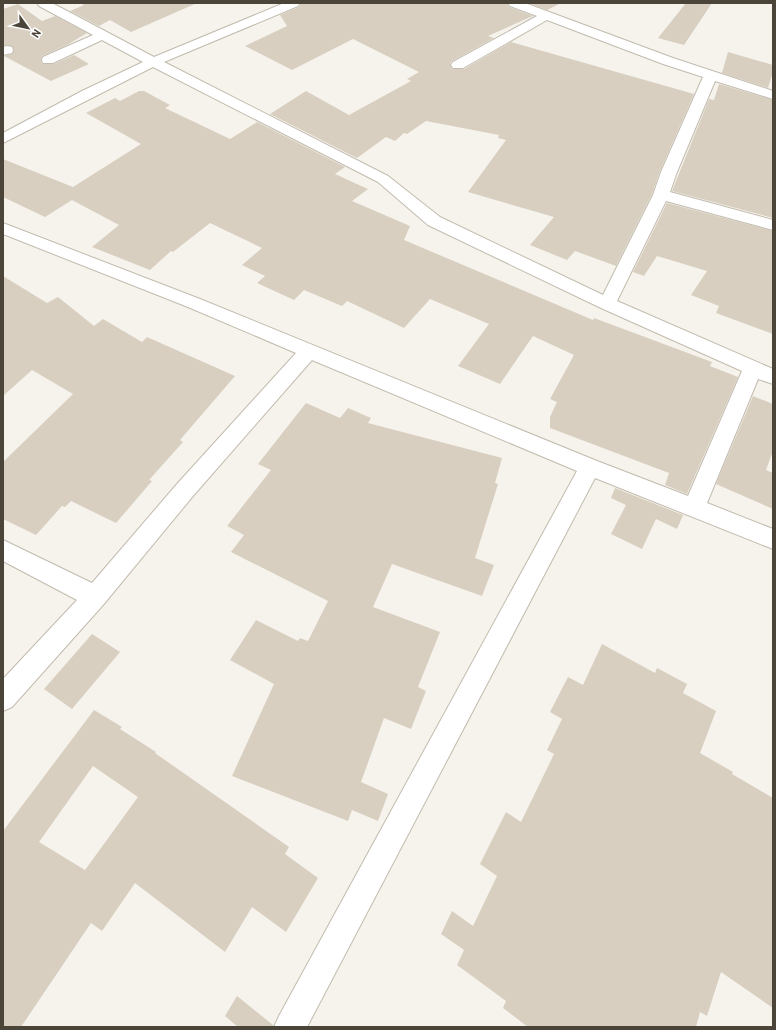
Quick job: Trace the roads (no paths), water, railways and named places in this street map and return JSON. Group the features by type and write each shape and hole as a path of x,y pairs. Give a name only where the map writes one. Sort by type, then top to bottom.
{"street":[{"path":"43,3 317,147 383,179 434,221 607,304 773,377"},
{"path":"3,139 87,94 153,62 294,3"},
{"path":"514,3 668,61 773,95"},
{"path":"458,65 547,15"},
{"path":"48,60 103,35"},
{"path":"607,304 661,195 669,172 711,74"},
{"path":"661,195 773,225"},
{"path":"3,228 194,303 590,467 773,539"},
{"path":"3,698 95,597 185,490 309,351"},
{"path":"694,507 753,368"},
{"path":"290,1027 590,467"},
{"path":"3,550 95,597"}]}
